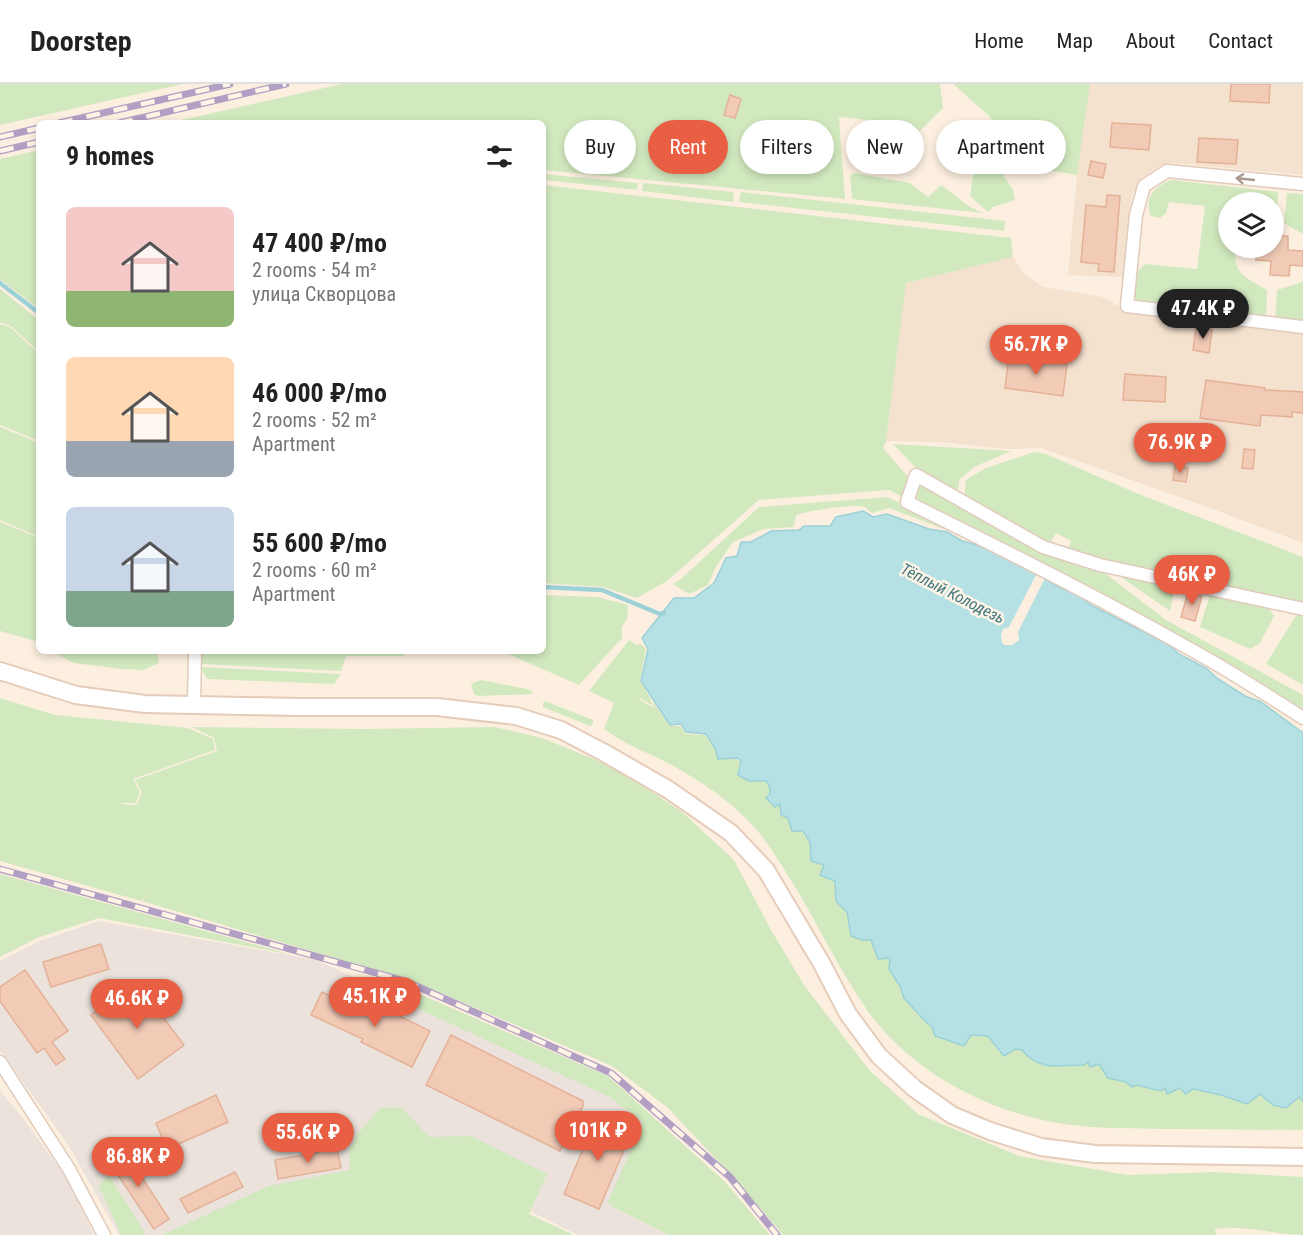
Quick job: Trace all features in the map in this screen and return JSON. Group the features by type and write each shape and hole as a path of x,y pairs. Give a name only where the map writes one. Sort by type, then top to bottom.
{"main road":[{"path":"0,671 76,695 145,704 437,707 516,716 561,730 669,790 731,833 766,870 822,964 848,1014 879,1056 915,1089 952,1114 990,1131 1041,1147 1095,1154 1303,1157"}],"street":[{"path":"1303,184 1167,171 1144,186 1136,215 1127,306 1303,327"},
{"path":"1303,609 1100,565 1043,547 916,475 907,502 1046,571 1219,665 1303,718"},
{"path":"194,705 195,654"},
{"path":"0,1062 69,1168 104,1235"}],"shaded area":[{"path":"1090,84 1303,84 1303,175 1172,163 1156,168 1139,180 1131,198 1123,277 1068,275 1077,175"},
{"path":"1013,257 1023,273 1043,287 1103,297 1125,310 1303,334 1303,543 1041,448 1005,449 939,442 886,441 906,283"},
{"path":"99,921 316,960 613,1093 649,1120 613,1207 669,1235 578,1235 485,1189 177,1235 119,1235 69,1146 0,1050 0,961 42,940"},
{"path":"0,1091 66,1177 94,1235 0,1235"}],"green space":[{"path":"0,84 183,84 0,125"},
{"path":"342,84 940,84 943,108 924,127 924,120 866,120 839,117 845,199 585,174 636,174 636,120 564,120 564,172 546,170 546,120 181,120"},
{"path":"953,84 1090,84 1077,175 1066,173 1066,120 992,120"},
{"path":"36,151 36,307 0,279 0,159"},
{"path":"546,174 638,183 637,190 546,180"},
{"path":"860,174 910,183 928,197 941,185 970,207 983,213 852,199 850,175"},
{"path":"973,174 1003,174 1013,190 1015,200 993,207 988,212 970,196"},
{"path":"1172,180 1278,192 1218,192 1218,258 1235,258 1242,274 1267,290 1266,319 1143,304 1136,298 1134,295 1135,274 1145,264 1197,269 1205,206 1169,202 1166,213 1160,218 1151,216 1150,198 1160,185"},
{"path":"643,183 734,192 733,202 642,191"},
{"path":"546,185 1011,238 1013,257 906,283 886,441 883,448 910,479 903,497 889,490 759,500 667,581 637,598 603,587 546,583"},
{"path":"741,192 1005,221 1004,231 739,202"},
{"path":"1287,193 1303,194 1303,234 1284,223"},
{"path":"1303,282 1303,323 1275,320 1277,290"},
{"path":"0,289 36,318 36,349 11,326 0,322"},
{"path":"0,324 10,327 36,351 36,440 0,425"},
{"path":"0,427 36,442 36,536 0,520"},
{"path":"893,444 1011,451 974,467 959,480 958,493 917,469"},
{"path":"1034,452 1046,454 1136,493 1303,557 1303,604 1068,550 1071,541 1056,533 1049,545 964,497 966,480 986,468"},
{"path":"919,482 1076,566 1095,569 1106,574 1166,620 1303,695 1303,714 912,502"},
{"path":"887,497 942,522 944,529 889,508 872,513 865,507 859,506 810,512 796,515 794,527 764,529 733,542 716,567 708,585 689,594 673,584 759,507"},
{"path":"0,522 36,537 36,641 0,631"},
{"path":"1115,573 1175,586 1170,611"},
{"path":"546,595 597,597 628,605 627,619 622,627 622,638 579,685 508,654 546,654"},
{"path":"1210,595 1269,609 1274,616 1260,643 1250,649 1200,627"},
{"path":"1297,614 1303,616 1303,685 1266,664"},
{"path":"629,640 637,645 641,644 646,649 640,681 652,705 641,699 639,695 640,700 654,708 652,701 670,726 680,726 686,734 705,735 716,750 718,759 740,761 749,781 766,781 770,787 770,794 766,797 780,803 788,818 803,830 810,842 811,861 824,865 835,881 836,901 847,912 851,936 871,940 890,958 891,971 908,1002 925,1021 947,1031 988,1036 1004,1056 1015,1049 1023,1050 1036,1062 1051,1066 1084,1065 1088,1061 1098,1064 1108,1078 1161,1091 1165,1088 1197,1090 1247,1104 1260,1094 1273,1105 1299,1097 1303,1101 1303,1130 1080,1126 1019,1114 961,1090 934,1074 887,1034 867,1010 846,978 789,877 755,828 724,799 689,775 626,743 604,729 614,703 589,691"},
{"path":"56,654 158,654 159,663 143,670 74,663"},
{"path":"201,654 404,654 404,656 346,656 341,671 201,664"},
{"path":"200,667 341,674 334,684 207,679"},
{"path":"481,680 527,689 533,694 478,696 474,694 471,685"},
{"path":"0,698 55,715 188,728 213,739 215,750 133,779 140,792 136,803 119,803 129,805 137,804 142,792 135,780 217,751 214,738 192,727 365,729 495,727 542,738 616,768 682,812 734,860 771,930 804,985 870,1071 918,1114 1019,1156 1127,1175 1214,1172 1303,1177 1303,1235 1226,1228 1215,1229 1216,1235 783,1235 732,1176 667,1107 612,1066 412,981 142,901 150,891 141,901 0,861"},
{"path":"545,701 593,720 593,724 590,726 543,707"},
{"path":"0,874 293,955 99,918 37,938 0,957"},
{"path":"337,978 401,986 608,1076 725,1182 770,1235 669,1235 613,1207 608,1202 643,1122 610,1097 401,1001"},
{"path":"380,1108 402,1108 429,1137 471,1136 547,1174 529,1214 574,1235 162,1235 269,1186 350,1170 349,1150 360,1131"},
{"path":"109,1175 146,1235 121,1235 99,1186"}],"water":[{"path":"863,511 873,517 887,514 929,529 947,532 962,541 978,545 1015,562 1059,587 1082,596 1089,604 1168,644 1179,654 1206,668 1218,679 1245,696 1261,702 1303,733 1303,1101 1299,1097 1286,1108 1273,1105 1260,1094 1247,1104 1193,1089 1186,1094 1180,1088 1167,1094 1165,1088 1161,1091 1136,1085 1132,1087 1126,1082 1108,1078 1099,1064 1090,1067 1088,1062 1084,1065 1050,1066 1036,1062 1022,1050 1015,1049 1004,1056 988,1036 971,1035 964,1046 935,1036 932,1027 904,998 900,986 889,969 890,958 878,959 871,940 851,936 847,912 836,901 835,881 820,875 824,865 811,861 810,842 803,831 792,831 788,818 781,815 780,804 775,807 766,798 770,794 770,787 766,781 749,781 738,775 741,761 737,758 718,759 716,750 706,734 686,732 681,724 670,725 641,681 648,649 642,638 674,598 694,598 714,583 726,558 737,556 741,542 751,542 771,531 799,530 804,526 830,526 836,517"}],"pier":[{"path":"1037,573 1045,578 1018,632 1019,640 1012,645 1005,645 1002,643 1001,635 1003,629 1009,627"}],"building":[{"path":"1231,84 1270,84 1269,103 1230,101"},
{"path":"730,95 741,99 735,118 724,115"},
{"path":"1112,123 1151,125 1149,150 1110,147"},
{"path":"1199,138 1238,140 1236,164 1197,162"},
{"path":"1091,161 1106,164 1103,178 1088,175"},
{"path":"1107,195 1120,196 1114,272 1098,271 1099,264 1081,262 1086,205 1106,207"},
{"path":"1284,236 1288,236 1288,250 1303,251 1303,266 1290,265 1289,276 1270,275 1271,261 1256,260 1256,258 1284,258"},
{"path":"1196,328 1212,330 1209,353 1193,350"},
{"path":"1009,355 1067,364 1063,396 1005,388"},
{"path":"1125,374 1166,377 1165,402 1123,400"},
{"path":"1206,380 1265,388 1265,390 1303,392 1303,413 1292,412 1292,417 1261,415 1260,426 1200,418"},
{"path":"1244,449 1255,450 1253,469 1242,468"},
{"path":"1175,466 1188,468 1186,482 1173,480"},
{"path":"1188,592 1202,596 1195,621 1181,617"},
{"path":"101,944 109,969 51,987 43,962"},
{"path":"25,970 68,1031 52,1042 65,1059 56,1065 44,1048 37,1053 0,1001 0,987"},
{"path":"136,981 184,1045 138,1079 91,1015"},
{"path":"322,992 374,1016 379,1006 430,1031 412,1067 361,1042 363,1039 311,1015"},
{"path":"451,1035 583,1101 583,1106 560,1151 426,1085"},
{"path":"216,1095 228,1122 167,1149 156,1123"},
{"path":"597,1116 632,1131 599,1209 564,1194"},
{"path":"122,1147 169,1219 154,1229 106,1157"},
{"path":"337,1149 341,1168 278,1179 275,1160"},
{"path":"235,1172 243,1187 188,1213 180,1199"}],"waterway":[{"name":"Тёплый Колодезь","path":"0,283 36,311"},
{"name":"Тёплый Колодезь","path":"546,587 602,590 660,614 664,613"}],"railway":[{"path":"72,120 230,84"},
{"path":"132,120 286,84"},
{"path":"0,137 36,129"},
{"path":"0,151 36,143"},
{"path":"0,869 405,981 611,1073 730,1177 777,1235"}]}
